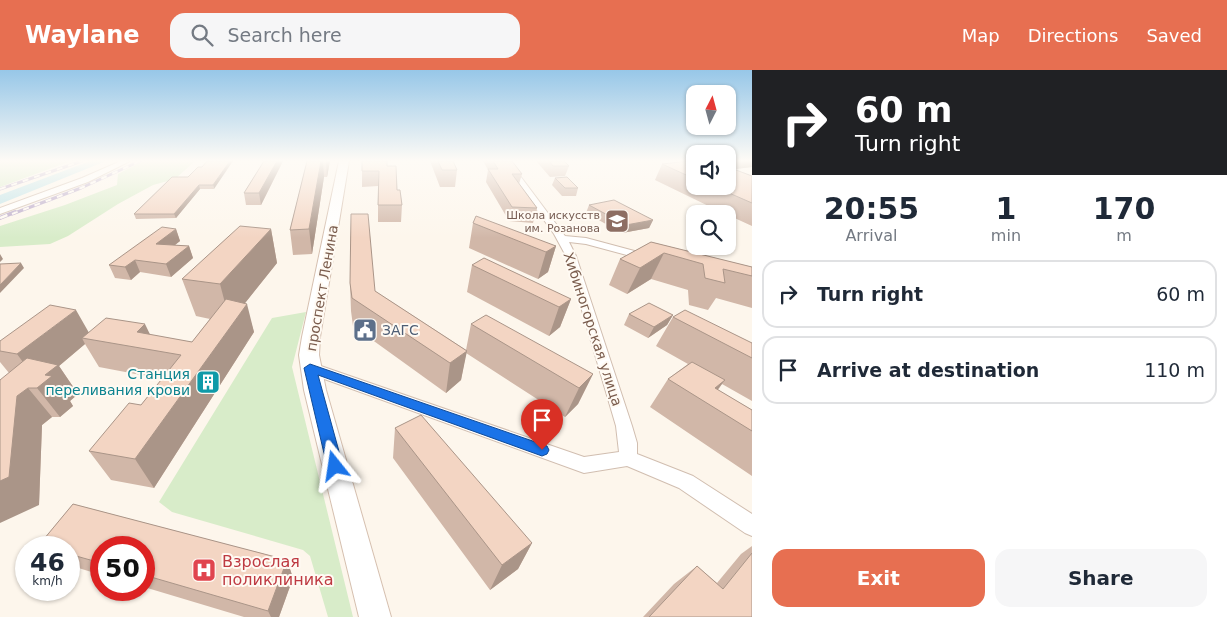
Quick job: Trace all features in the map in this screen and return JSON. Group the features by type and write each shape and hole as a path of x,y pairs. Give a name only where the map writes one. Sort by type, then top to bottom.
{"main road":[{"name":"проспект Ленина","path":"339,187 311,337 310,368 375,617"}],"street":[{"path":"0,211 69,187"},
{"name":"Хибиногорская улица","path":"524,187 562,239 571,256 624,426 628,442 628,458"},
{"path":"562,239 586,241 658,261"},
{"path":"310,368 584,465 628,458 686,482 752,526"}],"green space":[{"path":"113,187 150,187 118,204 68,236 50,244 0,247 0,226 65,205"},
{"path":"306,312 292,367 353,617 328,617 310,556 303,550 172,512 159,502 272,318"}],"building":[{"path":"162,187 198,187 174,214 134,214"},
{"path":"248,187 263,187 259,193 244,193"},
{"path":"301,187 316,187 309,229 290,230"},
{"path":"379,187 397,187 397,190 400,190 402,205 378,205"},
{"path":"499,187 521,187 537,208 512,207"},
{"path":"564,187 578,188 565,188"},
{"path":"736,187 752,187 752,203 734,195 736,195"},
{"path":"614,200 653,220 626,225 589,205"},
{"path":"351,214 368,214 375,291 467,351 450,363 352,298 350,283"},
{"path":"476,216 556,246 546,252 473,223"},
{"path":"240,226 271,229 220,284 182,279"},
{"path":"162,227 176,229 156,244 189,246 166,264 135,260 125,267 109,265"},
{"path":"651,242 686,251 686,255 704,255 752,267 752,276 723,269 725,283 705,278 703,264 664,253 640,268 620,259"},
{"path":"484,258 571,299 559,307 472,265"},
{"path":"21,263 0,285 0,264"},
{"path":"226,299 247,304 135,459 89,451 129,403 141,405 181,355 82,338 106,318 145,324 137,332 192,342"},
{"path":"649,303 673,315 654,327 629,314"},
{"path":"50,305 76,310 17,354 0,351 0,341"},
{"path":"685,310 752,343 752,358 673,317"},
{"path":"486,315 593,374 579,388 471,324"},
{"path":"27,358 58,365 45,375 52,376 37,388 28,388 17,396 9,477 0,481 0,380"},
{"path":"692,362 725,380 715,388 752,410 752,431 668,379"},
{"path":"421,415 532,543 502,565 395,428"},
{"path":"73,504 287,560 268,611 155,578 155,536 90,536 90,560 80,557 80,536 46,536"},
{"path":"752,553 752,617 649,617 697,566 723,589"}],"waterway":[{"path":"0,200 35,187"}],"railway":[{"path":"0,189 7,187"},
{"path":"12,214 84,187"},
{"path":"0,218 15,212"}],"place":[{"name":"Школа искусств им. Розанова","path":"617,221"},
{"name":"ЗАГС","path":"365,330"},
{"name":"Станция переливания крови","path":"208,382"},
{"name":"Взрослая поликлиника","path":"204,570"}],"route":[{"path":"335,466 310,368 542,450"}]}
